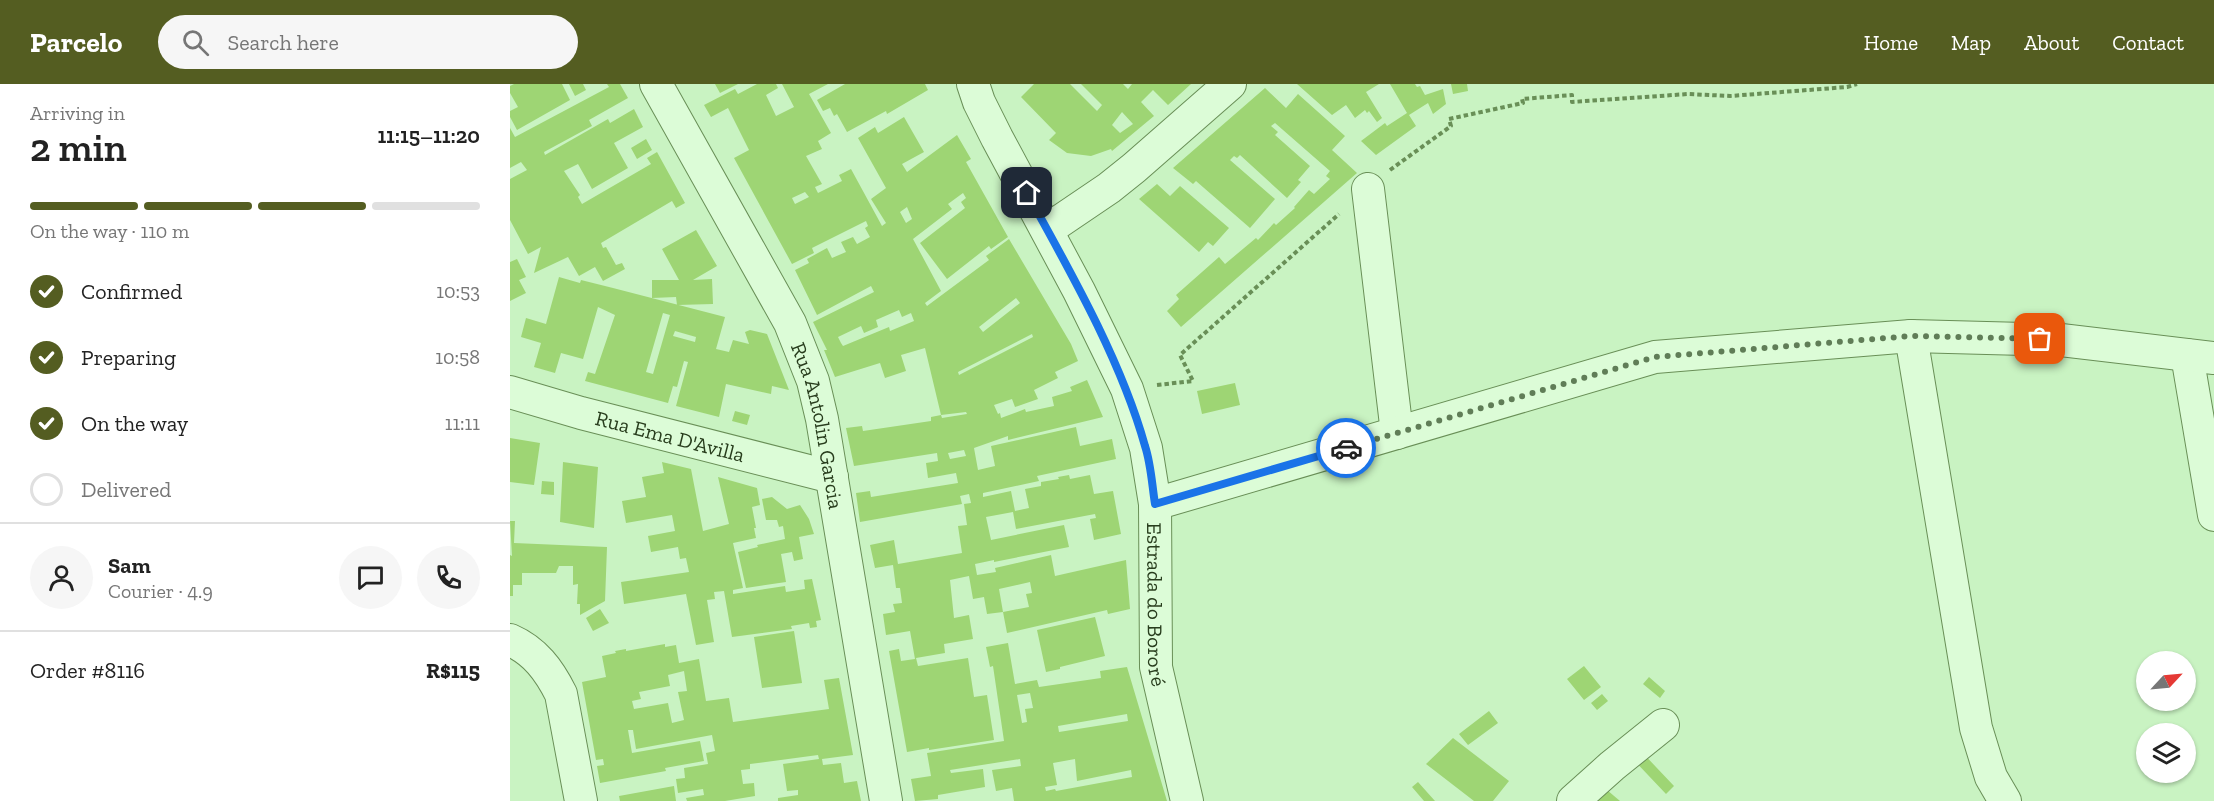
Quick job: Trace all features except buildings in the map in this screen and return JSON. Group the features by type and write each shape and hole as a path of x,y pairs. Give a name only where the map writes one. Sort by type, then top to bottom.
{"street":[{"name":"Rua Antolin Garcia","path":"656,84 790,323 813,381 822,419 886,801"},
{"name":"Estrada do Bororé","path":"973,84 979,102 997,138 1047,230 1127,388 1146,448 1155,504 1156,667 1187,801"},
{"path":"1047,230 1109,188 1230,84"},
{"path":"1368,189 1397,433"},
{"path":"1911,336 1976,728 1991,777 2005,801"},
{"path":"1155,504 1655,357 1911,336 2061,340 2201,356 2214,515"},
{"name":"Rua Ema D'Avilla","path":"510,392 832,477"},
{"path":"510,640 526,648 538,658 553,678 561,694 581,801"},
{"path":"1573,801 1663,725"}],"path":[{"path":"1127,388 1193,381 1180,355 1381,177 1451,126 1449,119 1523,103 1522,99 1572,95 1572,102 1688,94 1730,96 1847,87 1857,84"}],"way so far":[{"path":"1346,448 1655,357 1911,336 2040,339"}],"route":[{"path":"1027,193 1127,388 1146,448 1155,504 1346,448"}]}
